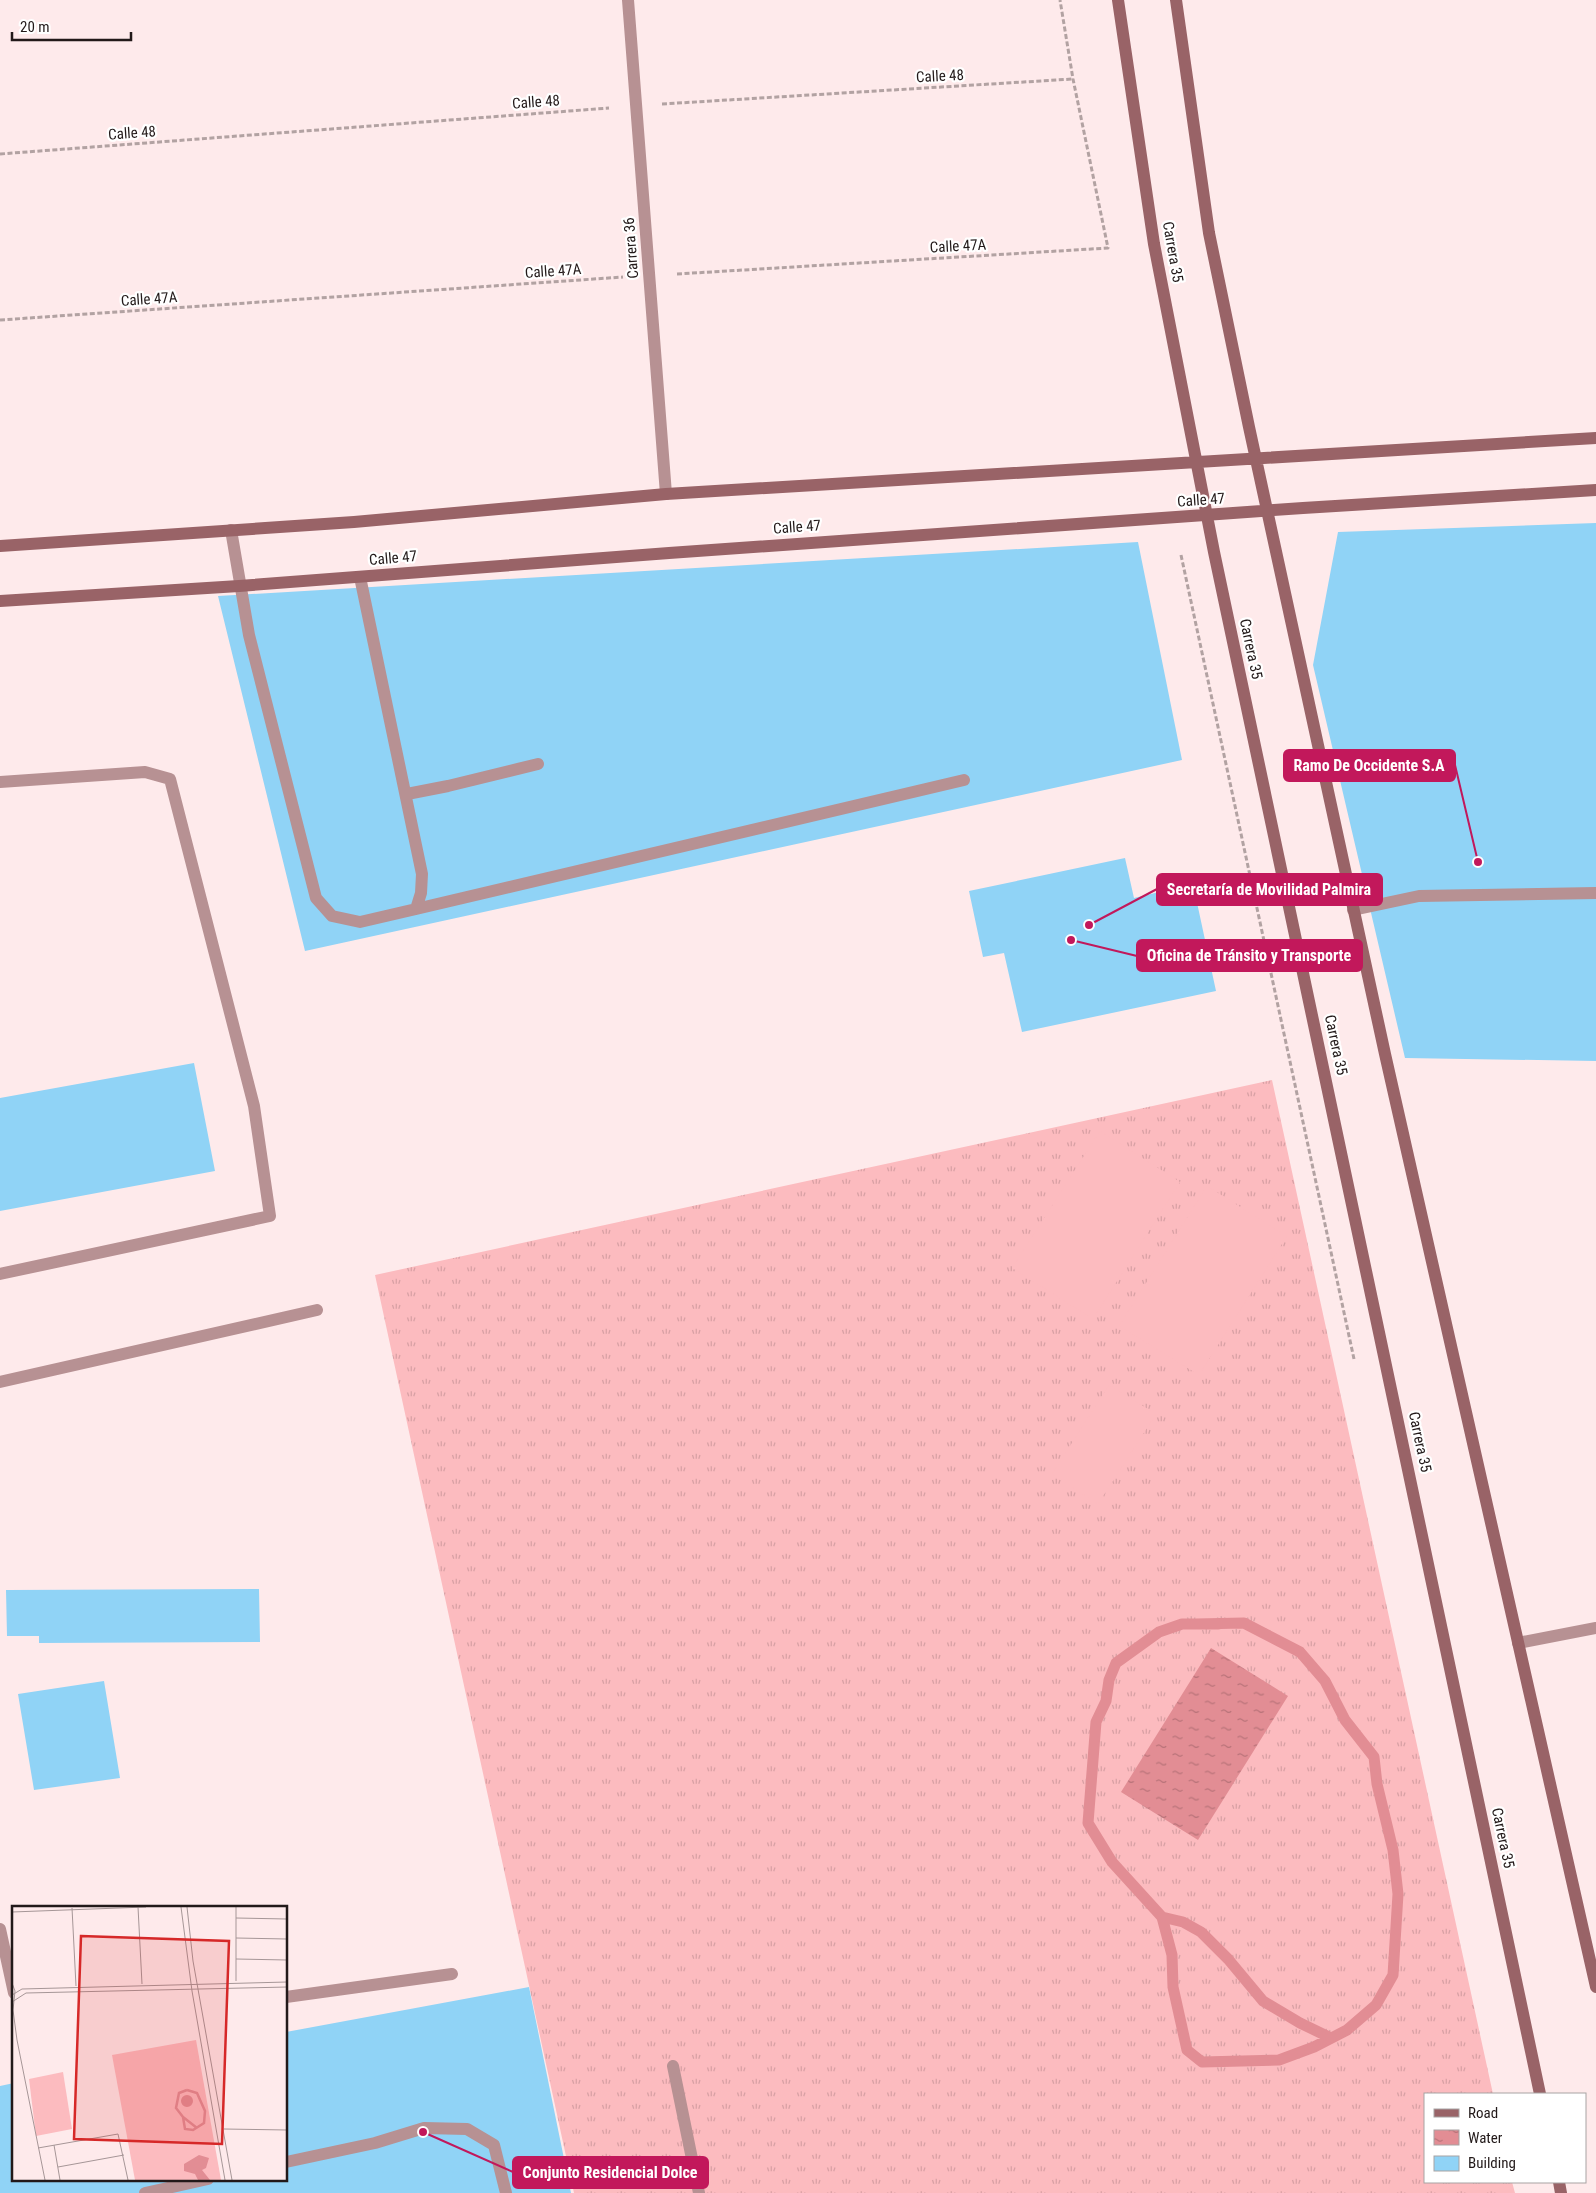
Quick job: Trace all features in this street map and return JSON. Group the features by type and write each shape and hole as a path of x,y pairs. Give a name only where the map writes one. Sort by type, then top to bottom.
{"main road":[{"name":"Carrera 35","path":"1118,0 1154,244 1197,462 1540,2093"},
{"path":"1176,0 1209,234 1267,511 1353,910 1596,1986"},
{"path":"0,546 354,522 666,494 1596,438"},
{"name":"Calle 47","path":"0,601 239,586 669,552 1596,490"}],"street":[{"name":"Carrera 36","path":"628,0 666,494"},
{"path":"231,530 239,586 250,636 316,898 332,916 360,922 964,780"},
{"path":"360,577 407,794 422,874 422,893 416,909"},
{"path":"407,794 538,764"},
{"path":"0,782 145,772 170,780 254,1106 270,1216 0,1274"},
{"path":"1353,910 1419,896 1596,894"},
{"path":"0,1382 317,1310"},
{"path":"1518,1643 1596,1628"},
{"path":"0,1929 12,1984"},
{"path":"288,1997 452,1974"},
{"path":"673,2066 699,2193"},
{"path":"288,2162 375,2143 424,2128 467,2129 494,2145 506,2193"},
{"path":"145,2193 204,2180"}],"path":[{"path":"1060,0 1074,79"},
{"name":"Calle 48","path":"0,154 636,106 1074,79"},
{"name":"Calle 47A","path":"0,320 649,275 1108,248 1074,79"},
{"path":"1181,555 1355,1364"}],"green space":[{"path":"1272,1080 1493,2093 1424,2093 1424,2183 1512,2183 1515,2193 574,2193 375,1275"},
{"path":"1100,1131 1180,1182 1093,1319 1012,1268"},
{"path":"1207,1186 1287,1236 1199,1375 1119,1326"},
{"path":"1109,1385 1156,1414 1098,1504 1052,1474"}],"water":[{"path":"1211,1648 1288,1696 1198,1840 1121,1792"}],"building":[{"path":"1596,523 1596,1061 1405,1058 1313,665 1338,532"},
{"path":"1138,542 1182,760 305,951 218,596"},
{"path":"1125,858 1134,898 1193,884 1216,991 1022,1032 1004,953 983,957 969,891"},
{"path":"194,1063 215,1171 0,1211 0,1098"},
{"path":"259,1589 260,1642 39,1643 39,1636 7,1636 6,1590"},
{"path":"104,1681 120,1778 34,1790 18,1694"},
{"path":"529,1987 571,2193 0,2193 0,2086 12,2083 12,2180 288,2180 288,2032"}],"waterway":[{"path":"1196,1624 1218,1624 1182,1624 1159,1632 1116,1663 1109,1680 1106,1701 1096,1722 1088,1823 1112,1862 1162,1917 1172,1955 1173,1987 1187,2050 1202,2062 1279,2060 1314,2047 1347,2030 1376,2005 1393,1975 1398,1894 1393,1850 1377,1784 1374,1757 1345,1720 1325,1681 1300,1652 1244,1623 1196,1624"},
{"path":"1162,1917 1183,1922 1201,1932 1228,1959 1263,2001 1300,2023 1331,2038"}],"place":[{"name":"Ramo De Occidente S.A","path":"1478,862"},
{"name":"Secretaría de Movilidad Palmira","path":"1089,925"},
{"name":"Oficina de Tránsito y Transporte","path":"1071,940"},
{"name":"Conjunto Residencial Dolce","path":"423,2132"}]}
